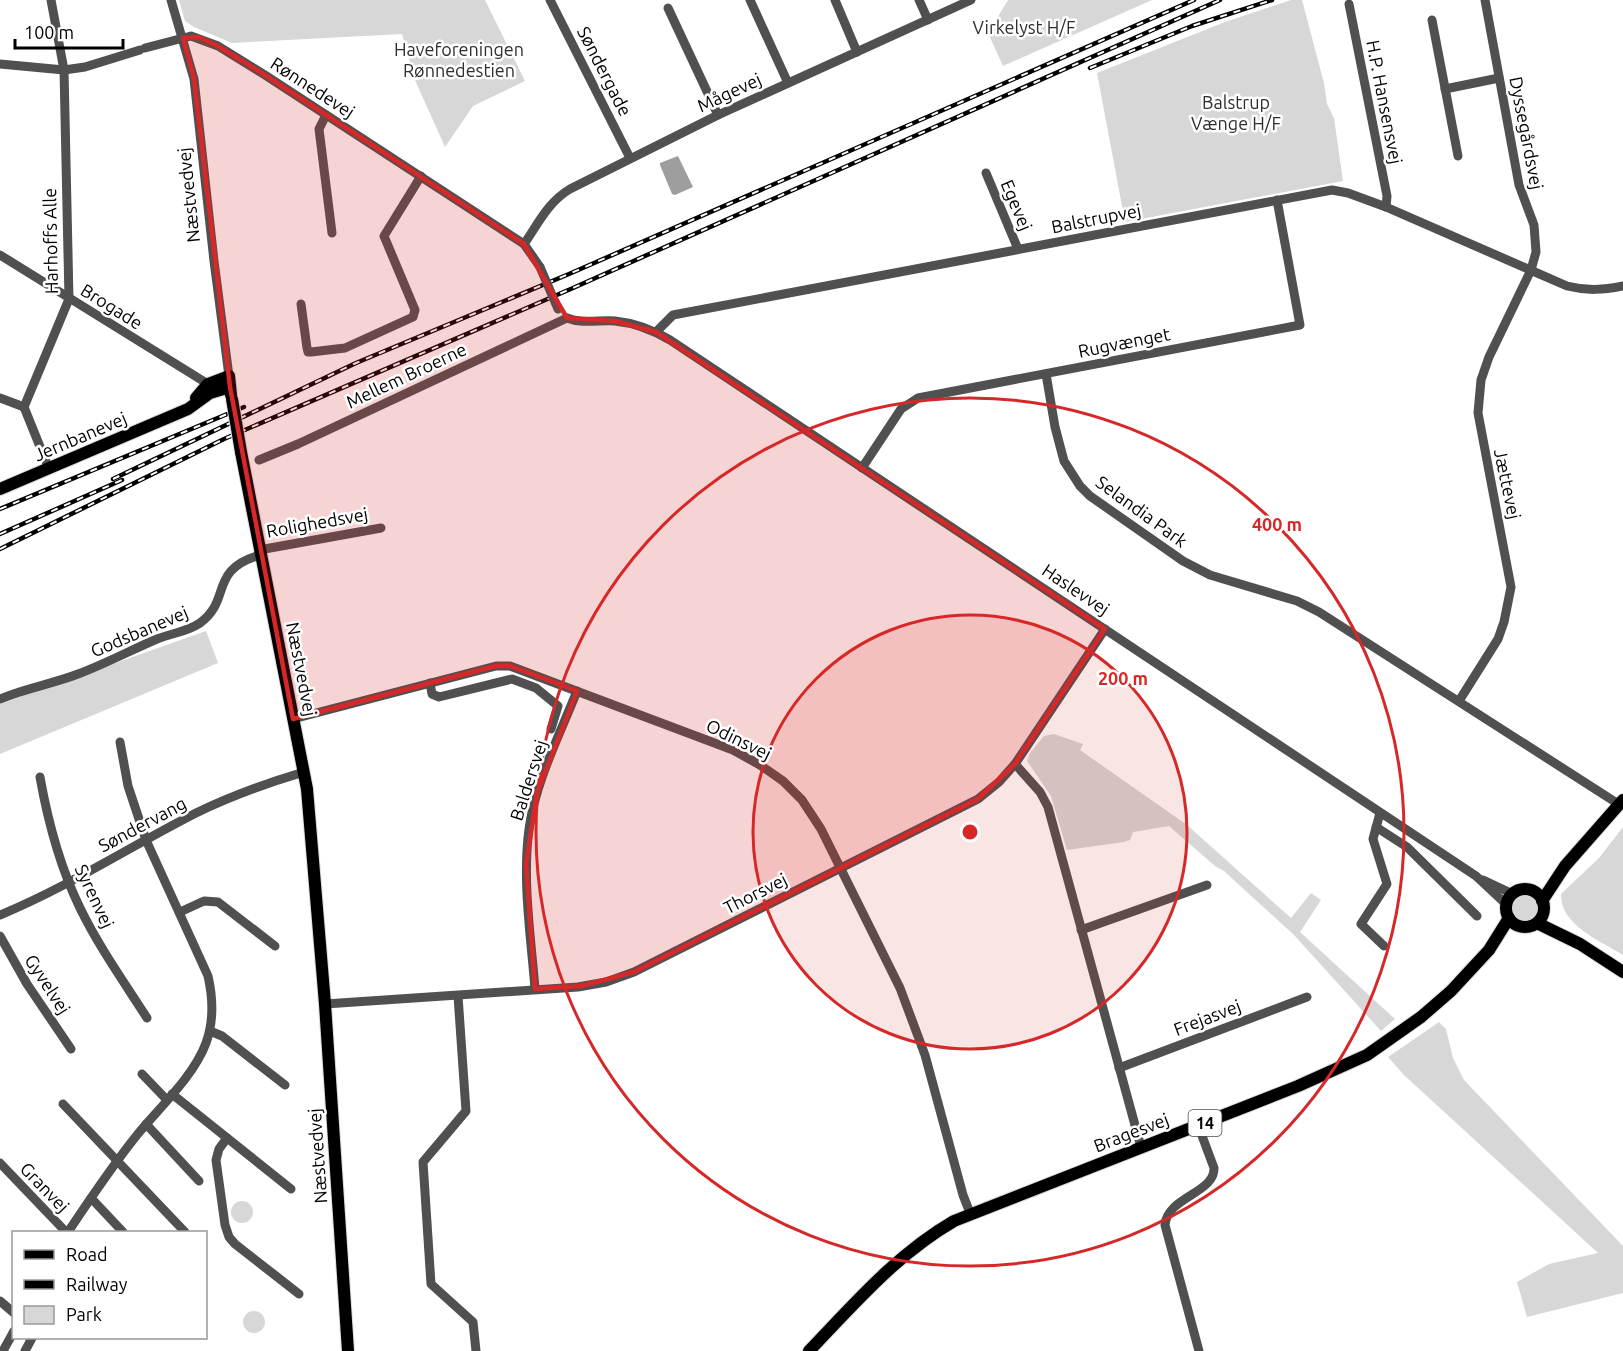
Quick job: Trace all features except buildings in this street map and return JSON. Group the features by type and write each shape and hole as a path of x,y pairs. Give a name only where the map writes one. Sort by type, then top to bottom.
{"main road":[{"name":"Jernbanevej","path":"173,415 193,401 208,384 230,387"},
{"name":"Jernbanevej","path":"0,489 188,409 210,393 230,387"},
{"name":"Næstvedvej","path":"230,387 259,552 278,639 309,806 325,1004 348,1351"},
{"path":"1565,866 1540,912 1525,927 1514,922 1510,899 1523,890 1531,891 1565,866 1621,802"},
{"path":"1531,891 1540,912 1580,944 1623,972"},
{"name":"Bragesvej","path":"812,1351 899,1260 933,1234 970,1213 1321,1077 1366,1055 1421,1017 1451,991 1514,922"},
{"name":"Bragesvej","path":"812,1351 899,1260"}],"street":[{"name":"Harhoffs Alle","path":"24,406 69,299 64,70 51,0"},
{"name":"Næstvedvej","path":"171,0 194,79 230,387"},
{"name":"Søndergade","path":"550,0 630,158"},
{"path":"750,0 788,83"},
{"path":"835,0 857,52"},
{"path":"919,0 928,20"},
{"name":"Mågevej","path":"524,244 558,196 718,115 971,0"},
{"name":"Dyssegårdsvej","path":"1485,0 1519,185 1536,236 1536,252 1531,270"},
{"name":"H.P. Hansensvej","path":"1349,4 1387,196 1386,207"},
{"path":"668,8 718,115"},
{"path":"1432,20 1458,156"},
{"name":"Rønnedevej","path":"183,38 198,37 218,46 524,244 540,267 558,309 567,318"},
{"path":"0,64 64,70 183,38"},
{"path":"1445,89 1499,78"},
{"path":"326,115 320,129 332,233"},
{"name":"Egevej","path":"986,173 1018,249"},
{"path":"301,304 308,352 345,348 413,318 416,310 384,236 421,176"},
{"name":"Balstrupvej","path":"656,332 674,315 1332,190 1348,192 1386,207 1567,286 1583,290 1603,290 1623,286"},
{"name":"Rugvænget","path":"861,468 901,409 918,398 1300,325 1277,200"},
{"name":"Brogade","path":"0,255 208,384"},
{"name":"Jættevej","path":"1459,701 1498,639 1511,587 1478,413 1479,394 1489,357 1531,270"},
{"path":"567,318 576,321 615,321 656,332"},
{"name":"Mellem Broerne","path":"260,460 567,318"},
{"name":"Haslevvej","path":"656,332 1510,899"},
{"name":"Selandia Park","path":"1046,374 1057,437 1064,461 1080,486 1090,496 1183,561 1210,575 1297,602 1319,612 1459,701"},
{"path":"0,398 24,406 50,469"},
{"name":"Rolighedsvej","path":"259,552 381,528"},
{"name":"Godsbanevej","path":"0,699 22,690 58,682 80,674 158,639 191,628 209,614 229,572 238,563 259,552"},
{"name":"Thorsvej","path":"325,1004 578,987 606,982 634,972 978,799 999,782 1015,764 1105,629"},
{"name":"Odinsvej","path":"293,719 496,666 510,666 733,750 783,781 802,800 821,829 900,988 925,1055 963,1195 970,1213"},
{"path":"528,685 532,674"},
{"path":"430,683 432,694 439,697 512,679 536,688 558,706 551,729"},
{"name":"Baldersvej","path":"535,989 526,864 529,830 537,794 577,691"},
{"path":"1459,701 1621,802"},
{"path":"68,1231 117,1160 201,1055 210,1031 212,1005 208,976 146,840 128,786 120,742"},
{"path":"1015,764 1036,787 1048,807 1141,1147"},
{"name":"Søndervang","path":"0,915 69,882 232,796 304,772"},
{"name":"Syrenvej","path":"40,777 46,814 80,909 147,1018"},
{"path":"1380,813 1373,839 1387,884 1361,924 1384,946"},
{"path":"1376,827 1407,847 1477,916"},
{"path":"1082,930 1207,885"},
{"path":"180,912 204,902 218,902 275,946"},
{"name":"Gyvelvej","path":"0,936 27,984 71,1049"},
{"path":"458,996 466,1110 423,1162 431,1284 473,1322 476,1351"},
{"name":"Frejasvej","path":"1119,1068 1307,997"},
{"path":"210,1031 222,1036 285,1085"},
{"path":"142,1074 291,1189"},
{"path":"63,1104 183,1231"},
{"path":"146,1124 199,1181"},
{"path":"1198,1125 1214,1168 1214,1174 1208,1182 1172,1209 1166,1218 1165,1225 1199,1351"},
{"path":"227,1138 219,1149 216,1160 225,1225 229,1236 235,1244 299,1294"},
{"name":"Granvej","path":"0,1163 65,1231"},
{"path":"91,1198 121,1231"},
{"path":"0,1301 12,1311"},
{"path":"3,1351 12,1335"}],"highlighted area":[{"path":"198,37 218,46 524,244 567,318 615,321 656,332 1105,629 1015,764 978,799 634,972 582,986 535,989 526,864 537,793 577,691 510,666 496,666 293,719 230,387 194,79 183,38"}],"green space":[{"name":"Haveforeningen Rønnedestien","path":"179,0 485,0 525,81 473,106 445,147 415,80 402,34 232,43 185,21"},
{"name":"Virkelyst H/F","path":"1008,0 1152,0 1003,66 988,33"},
{"name":"Balstrup Vænge H/F","path":"1291,0 1302,0 1324,83 1327,104 1334,118 1343,181 1125,222 1097,73 1225,22"},
{"path":"206,631 218,663 0,754 0,704"},
{"path":"1054,734 1083,744 1080,750 1187,825 1291,918 1311,893 1321,900 1300,932 1395,1019 1381,1031 1294,935 1224,871 1215,866 1169,826 1133,832 1130,840 1124,842 1067,850 1051,796 1027,761 1030,753 1044,736"},
{"path":"1623,827 1623,955 1593,938 1574,923 1562,905 1561,894 1599,858"},
{"path":"1525,895 1534,899 1538,908 1534,917 1525,921 1516,917 1512,908 1516,899"},
{"path":"1439,1022 1446,1029 1453,1058 1464,1080 1623,1246 1623,1293 1527,1317 1517,1282 1549,1264 1598,1253 1404,1075 1388,1057"},
{"path":"242,1201 250,1204 253,1212 250,1220 242,1223 234,1220 231,1212 234,1204"},
{"path":"254,1311 262,1314 265,1322 262,1330 254,1333 246,1330 243,1322 246,1314"}],"shaded area":[{"path":"678,156 693,187 675,195 672,194 660,163"}],"railway":[{"path":"113,479 356,363 569,274 1194,0"},
{"path":"0,549 224,439 573,288 1220,0"},
{"path":"1090,68 1192,26 1272,0"},
{"path":"0,509 244,407"},
{"path":"0,534 122,480"}]}
